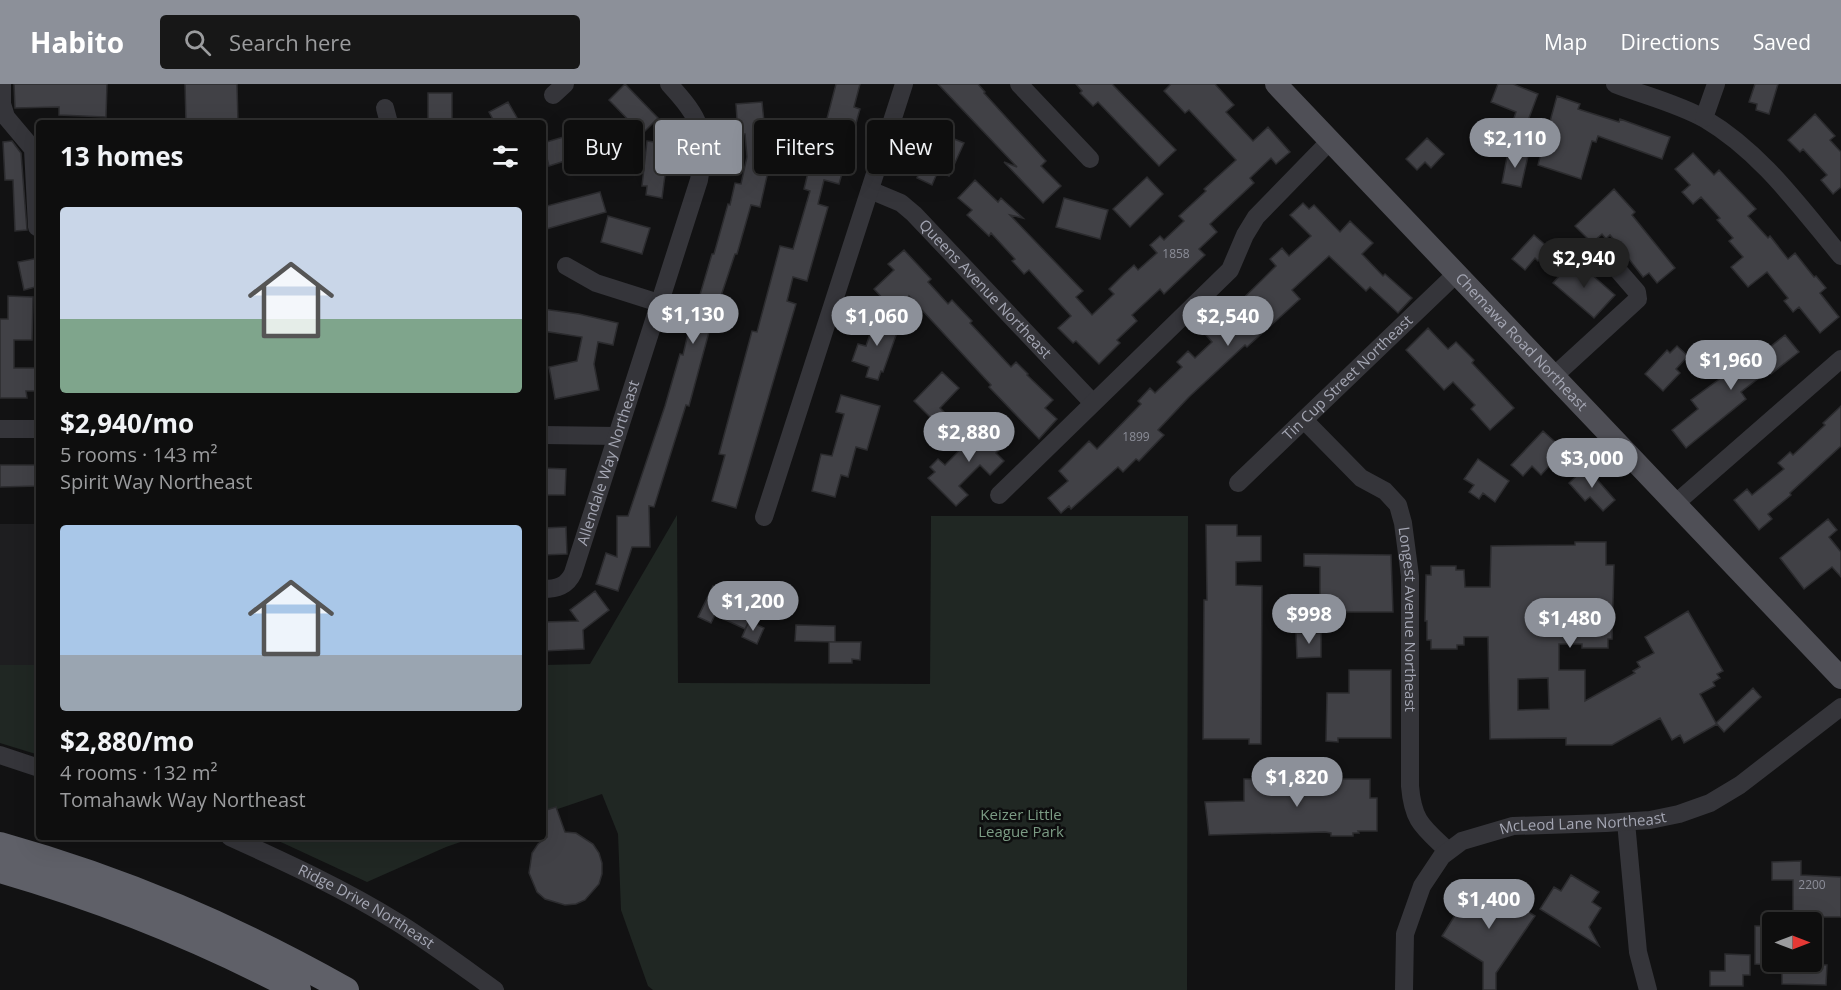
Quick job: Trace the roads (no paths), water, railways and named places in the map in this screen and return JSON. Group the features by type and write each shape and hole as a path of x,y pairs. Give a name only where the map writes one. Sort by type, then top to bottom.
{"highway":[{"path":"0,845 114,881 208,919 252,939 346,990"},
{"path":"0,870 142,917 240,960 298,990"}],"main road":[{"name":"Chemawa Road Northeast","path":"1276,84 1841,678"}],"street":[{"path":"2,84 2,104 6,117 33,149 36,208"},
{"name":"Allendale Way Northeast","path":"546,588 561,586 570,581 699,180 703,157 703,136 696,118 669,84"},
{"path":"764,517 904,84"},
{"path":"1019,84 1090,159"},
{"path":"1615,84 1704,118 1736,140 1761,162 1841,256"},
{"path":"1704,118 1716,84"},
{"path":"999,495 1230,270 1245,235 1256,217 1330,141"},
{"name":"Queens Avenue Northeast","path":"870,190 901,203 914,214 1092,402"},
{"path":"1554,376 1638,299 1637,292 1604,254"},
{"path":"566,266 596,283 659,303"},
{"name":"Tin Cup Street Northeast","path":"1238,483 1456,273"},
{"path":"1676,503 1841,359"},
{"name":"Longest Avenue Northeast","path":"1304,420 1361,478 1385,491 1398,505 1403,523 1410,576 1410,786 1412,805 1418,821 1447,850"},
{"path":"0,429 36,429"},
{"path":"546,435 617,436"},
{"name":"McLeod Lane Northeast","path":"1404,990 1405,934 1422,886 1447,850 1461,841 1513,826 1626,822 1680,814 1710,803 1740,784 1841,707"},
{"path":"0,755 36,767"},
{"path":"1626,822 1638,952 1648,990"},
{"name":"Ridge Drive Northeast","path":"237,840 303,870 350,895 398,923 495,990"}],"park label":[{"name":"Keizer Little League Park","path":"1021,824"}]}
